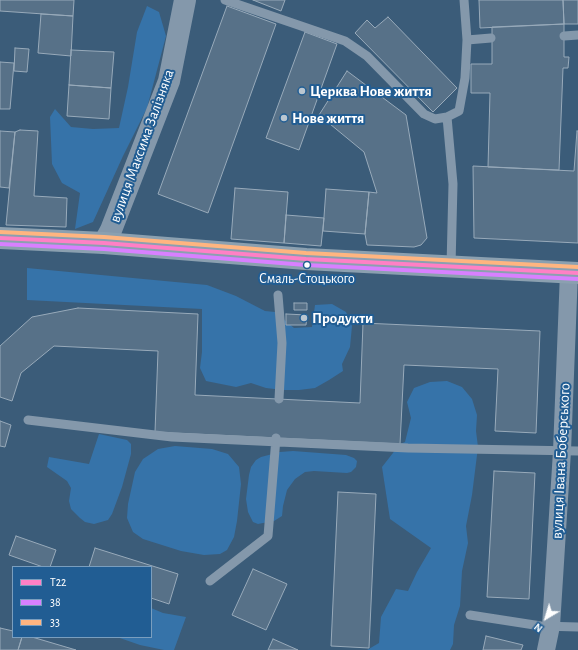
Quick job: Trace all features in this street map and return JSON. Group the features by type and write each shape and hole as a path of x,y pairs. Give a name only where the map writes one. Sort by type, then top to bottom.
{"main road":[{"path":"0,239 104,242 306,259 573,272"}],"street":[{"name":"вулиця Максима Залізняка","path":"104,242 111,230 169,82 185,0"},
{"name":"вулиця Івана Боберського","path":"546,650 551,626 570,451 573,272"}],"lane":[{"path":"225,0 345,41 367,56 424,114 435,119 447,117 459,111 464,78 467,40 464,0"},
{"path":"564,36 578,35"},
{"path":"467,40 491,38"},
{"path":"447,117 453,184 451,266"},
{"path":"278,296 282,343 279,399"},
{"path":"28,420 172,437 276,440 423,449 570,451"},
{"path":"210,581 268,536 276,440"},
{"path":"470,616 551,626 578,627"}],"shaded area":[{"path":"147,6 159,12 166,36 147,108 93,222 75,229 80,193 62,183 52,164 50,117 55,109 71,127 93,129 119,128 128,87 137,32"},
{"path":"27,268 207,285 236,296 265,311 275,312 294,328 312,327 315,305 332,304 346,312 352,326 350,347 342,364 343,371 315,388 283,390 266,388 251,383 236,387 206,381 200,368 202,352 202,309 27,300"},
{"path":"447,381 462,387 472,399 477,415 476,431 478,447 472,495 466,526 468,543 462,571 460,606 454,625 453,644 450,650 367,650 379,643 381,617 396,589 408,591 431,548 390,519 382,467 400,444 405,442 411,418 407,402 414,388 430,382"},
{"path":"99,434 127,440 131,444 131,454 122,487 112,514 108,520 94,524 85,522 71,509 69,501 71,488 67,481 47,467 49,457 89,464"},
{"path":"175,446 212,449 228,454 239,467 241,484 234,537 227,550 220,554 204,555 181,551 143,539 133,532 127,518 128,504 135,472 143,459 158,449"},
{"path":"293,451 346,455 357,461 356,467 351,472 347,473 314,471 305,472 295,479 287,490 282,516 274,521 258,524 253,522 248,512 246,499 251,467 256,460 261,457 280,452"},
{"path":"152,608 163,613 186,617 174,650 164,650 140,645 120,638 152,638"}],"building":[{"path":"0,0 74,0 73,16 0,11"},
{"path":"253,0 285,0 281,11"},
{"path":"479,0 563,0 564,24 480,28"},
{"path":"563,0 578,0 578,24 564,24"},
{"path":"227,6 276,24 208,213 158,194"},
{"path":"41,14 73,16 71,56 38,53"},
{"path":"388,17 457,88 433,112 355,33 367,20 375,28"},
{"path":"564,24 564,57 569,57 568,68 563,68 559,170 488,167 490,93 471,93 471,64 492,64 492,27"},
{"name":"Церква Нове життя","path":"305,32 337,44 299,150 266,138"},
{"path":"15,48 29,49 27,72 14,71"},
{"path":"71,50 114,52 111,88 69,85"},
{"path":"0,62 14,63 10,109 0,109"},
{"path":"347,71 406,115 427,238 421,245 414,247 367,245 365,234 369,192 377,193 364,152 319,115"},
{"path":"69,85 111,88 109,119 67,116"},
{"path":"20,130 38,131 34,196 67,198 66,227 6,225 15,132"},
{"path":"0,131 15,132 9,188 0,187"},
{"path":"577,131 578,243 474,238 473,166 574,171"},
{"path":"235,188 288,192 284,243 231,239"},
{"path":"326,189 369,192 365,234 323,231"},
{"path":"286,215 324,218 321,246 284,243"},
{"path":"294,303 307,303 307,310 294,310"},
{"path":"78,308 198,314 195,395 360,403 363,323 540,331 536,433 495,431 498,369 404,365 400,444 155,432 158,351 54,346 21,373 12,401 0,397 0,346 32,317"},
{"path":"286,314 307,315 306,325 286,325"},
{"path":"0,421 11,425 5,447 0,446"},
{"path":"494,471 535,473 529,599 487,597"},
{"path":"338,492 376,494 369,648 331,646"},
{"path":"16,536 56,550 50,566 40,566 9,555"},
{"path":"95,548 178,574 169,604 152,598 152,566 89,566"},
{"path":"253,569 287,584 266,630 232,615"},
{"path":"0,628 12,631 12,638 22,638 18,650 0,650"},
{"path":"486,636 523,645 521,650 483,650"},
{"path":"22,638 35,638 76,650 18,650"},
{"path":"273,639 298,650 268,650"}],"transit line":[{"name":"33","path":"0,232 104,237 306,253 578,267"},
{"name":"Т22","path":"0,238 104,243 306,259 578,273"},
{"name":"38","path":"0,244 104,249 306,265 578,279"}],"place":[{"name":"Церква Нове життя","path":"302,91"},
{"name":"Нове життя","path":"284,118"},
{"name":"Смаль-Стоцького","path":"307,265"},
{"name":"Продукти","path":"304,318"}]}
